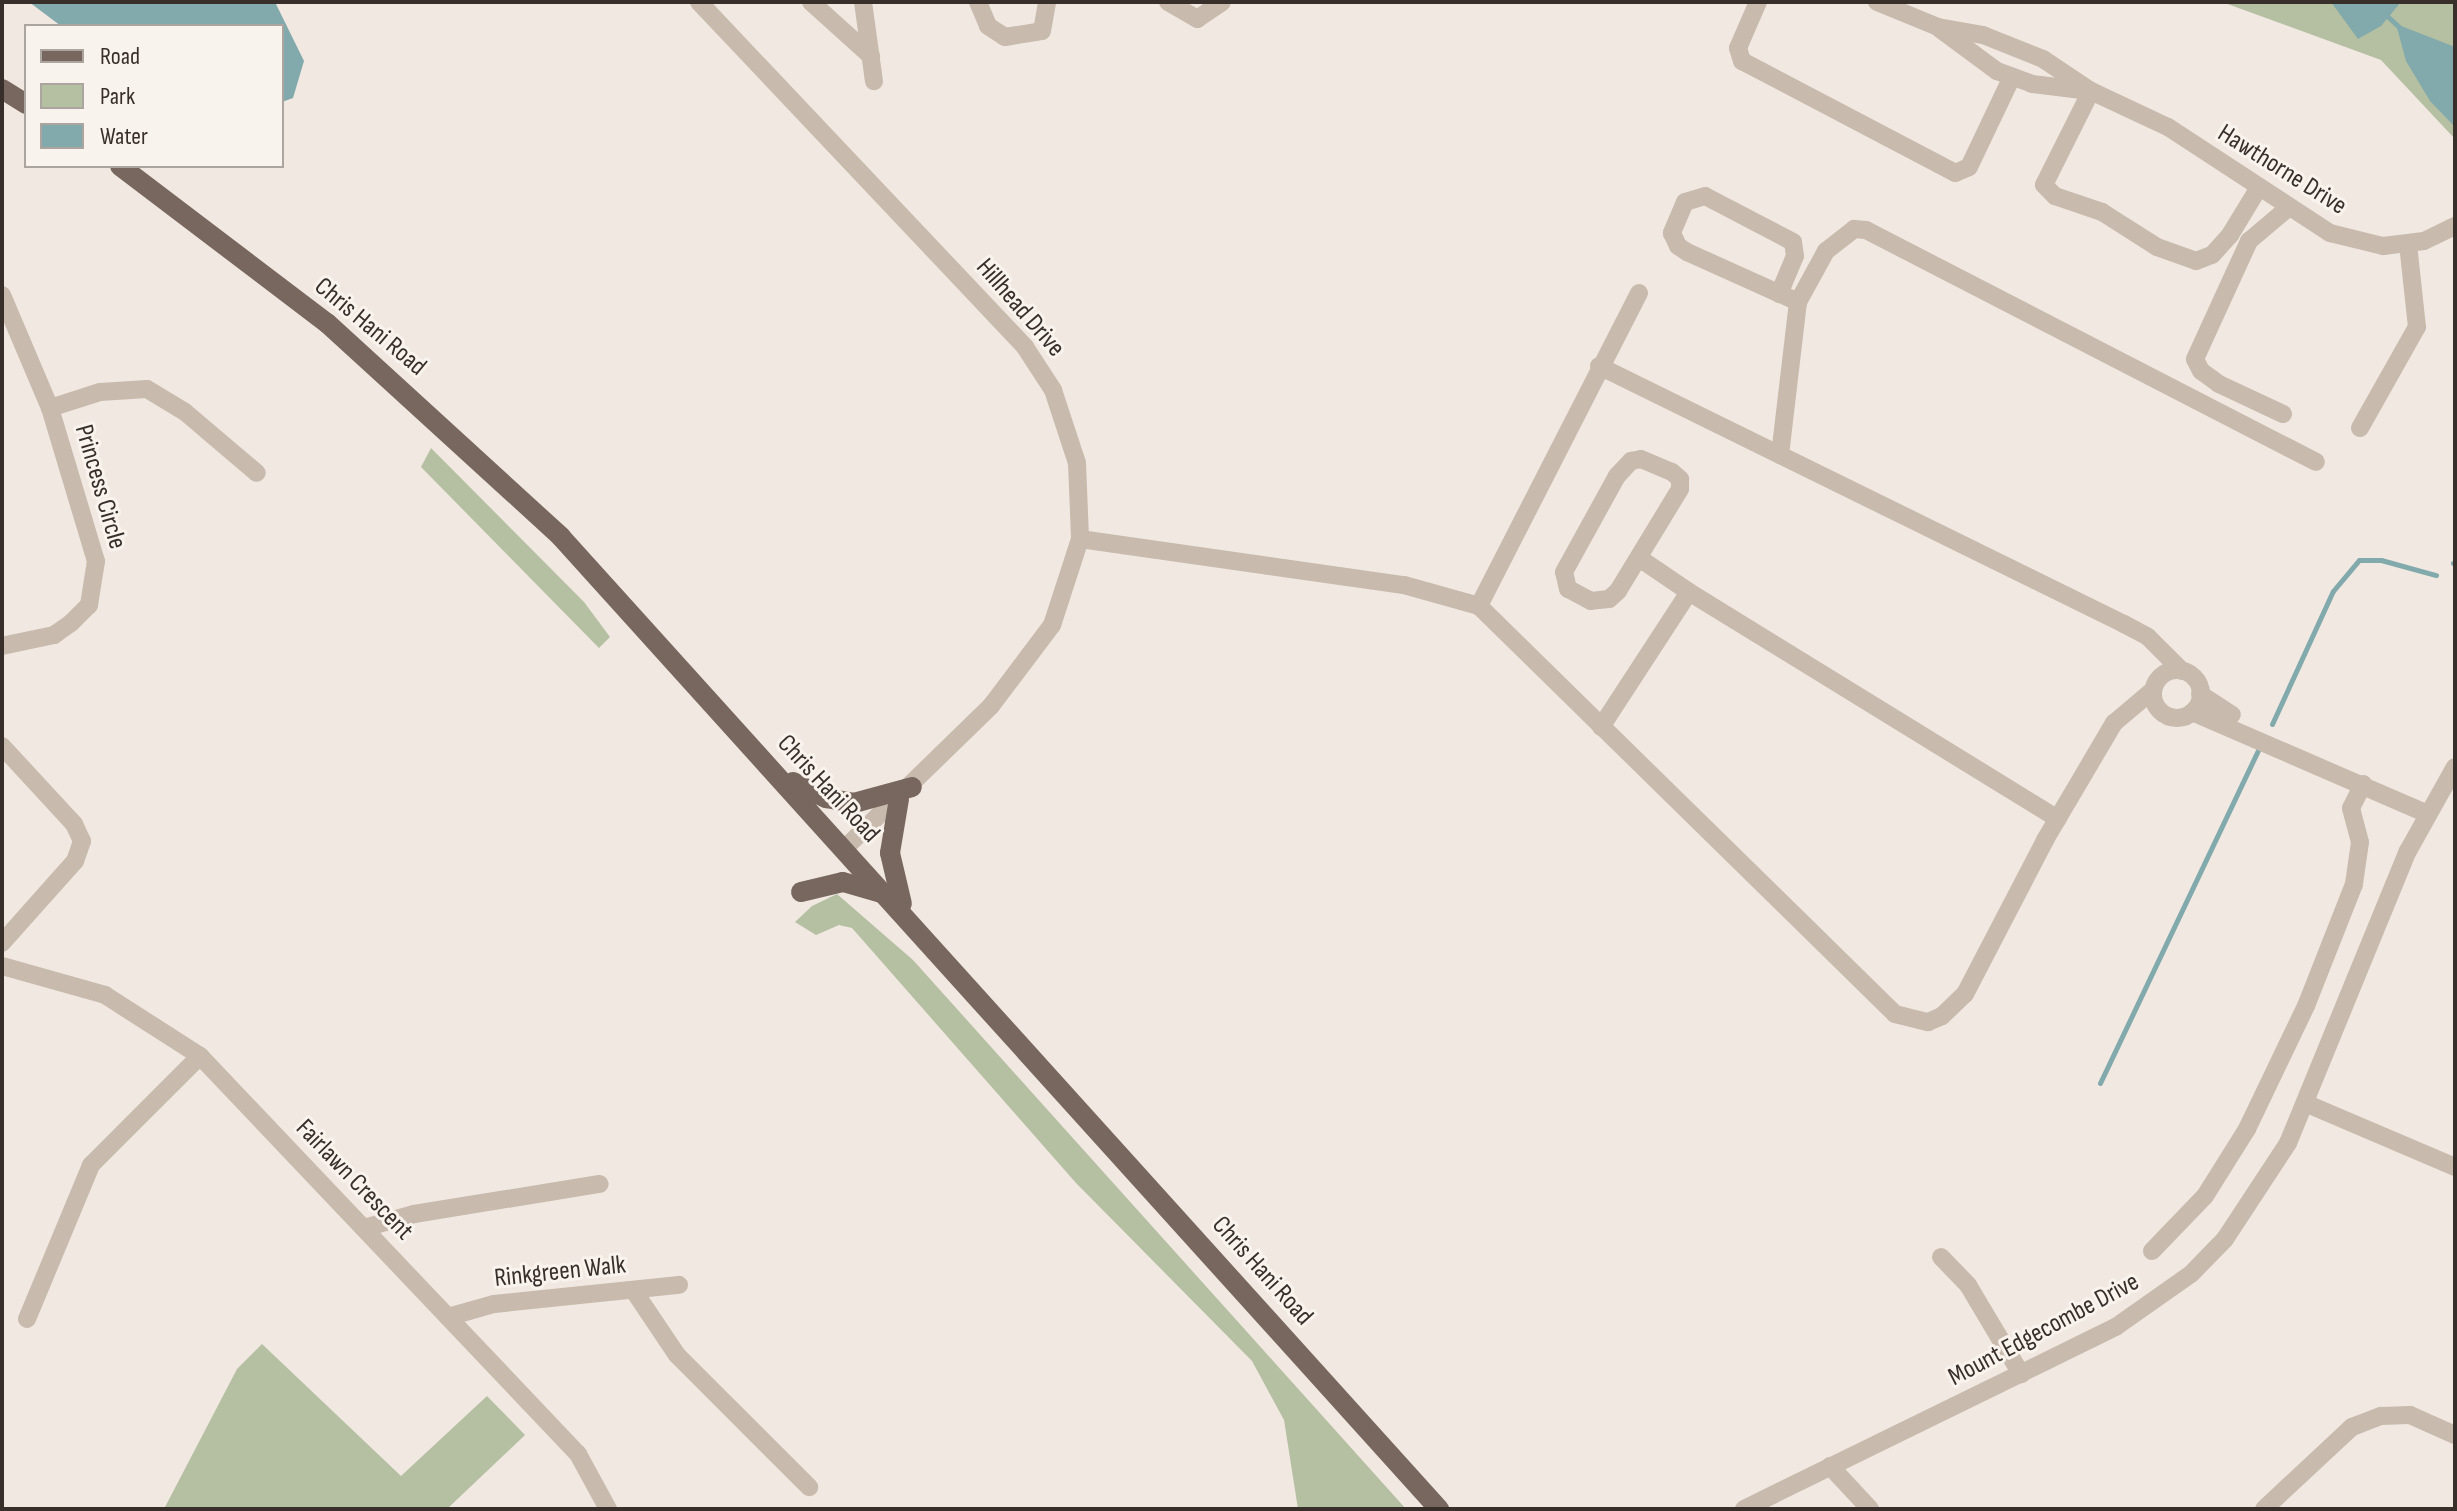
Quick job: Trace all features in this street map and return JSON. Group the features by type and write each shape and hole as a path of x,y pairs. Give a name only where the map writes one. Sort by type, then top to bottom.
{"main road":[{"path":"2,89 24,103"},
{"name":"Chris Hani Road","path":"123,168 270,277 443,424 633,610 1439,1509"},
{"path":"779,775 845,803 875,801 905,793 890,853 907,914"},
{"path":"801,892 851,883 892,898"}],"street":[{"name":"Hillhead Drive","path":"699,2 1040,367 1066,420 1077,463 1080,539 1067,593 1032,658 905,793 846,847"},
{"path":"811,2 871,56"},
{"path":"863,2 874,81"},
{"path":"978,2 988,26 1005,37 1042,31 1047,2"},
{"path":"1168,2 1197,19 1222,2"},
{"path":"1758,2 1738,48 1742,61 1955,173 1969,167 2004,74 2008,44"},
{"name":"Hawthorne Drive","path":"1877,2 1938,27 2008,44 2043,59 2091,91 2168,127 2288,208 2358,243 2408,244 2455,226"},
{"name":"Hawthorne Drive","path":"1938,27 2004,74 2032,84 2091,91"},
{"path":"2032,84 2043,59"},
{"path":"2091,91 2044,185 2055,196 2102,212 2157,247 2196,261 2212,255 2230,235 2258,189"},
{"path":"1779,294 1795,256 1793,242 1705,196 1685,202 1672,233 1678,246 1779,294 1798,302"},
{"path":"2283,414 2219,384 2201,371 2195,359 2249,241 2288,208"},
{"path":"1780,455 1798,302 1833,243 1854,229 1866,230 2316,462"},
{"path":"2360,428 2417,327 2408,244"},
{"path":"1479,606 1639,293"},
{"name":"Princess Circle","path":"2,295 50,408 93,543 95,584 89,605 54,635 2,646"},
{"path":"1599,366 2124,624 2196,679 2196,703"},
{"path":"50,408 100,392 147,389 185,412 257,473"},
{"path":"1641,459 1672,472 1681,485 1642,560 1618,591 1600,602 1581,597 1564,582 1564,572 1617,476 1631,461 1641,459"},
{"path":"1080,539 1404,585 1479,606 1880,1002 1910,1020 1942,1016 1965,994 2058,819 2128,708 2156,700"},
{"path":"1642,560 2058,819"},
{"path":"1601,727 1689,592"},
{"path":"2156,700 2163,674 2163,652"},
{"path":"2163,674 2182,671"},
{"path":"2156,700 2175,717 2196,703"},
{"path":"2196,703 2320,756 2344,774 2425,813"},
{"path":"2,746 74,824 82,841 75,861 3,939"},
{"name":"Mount Edgecombe Drive","path":"1744,1509 2117,1326 2191,1274 2255,1200 2305,1103 2425,813 2455,767"},
{"path":"2152,1251 2205,1196 2247,1129 2306,1006 2354,884 2360,842 2351,808 2363,784"},
{"name":"Fairlawn Crescent","path":"2,966 105,995 200,1056 578,1454 608,1509"},
{"path":"27,1319 91,1165 200,1056"},
{"path":"2305,1103 2455,1167"},
{"path":"364,1228 414,1214 600,1184"},
{"path":"1941,1257 1968,1285 2021,1374"},
{"name":"Rinkgreen Walk","path":"448,1317 519,1300 679,1285"},
{"path":"634,1291 677,1355 809,1487"},
{"path":"2264,1509 2352,1427 2381,1416 2410,1415 2455,1435"},
{"path":"1830,1466 1870,1509"}],"green space":[{"path":"2222,2 2455,2 2455,139 2381,60"},
{"path":"431,448 584,602 610,637 599,648 421,467"},
{"path":"837,894 913,960 1406,1509 1298,1509 1284,1420 1252,1361 1076,1183 852,928 839,925 816,935 795,922 812,906"},
{"path":"262,1344 401,1476 487,1396 525,1435 447,1509 164,1509 237,1369"}],"water":[{"path":"29,2 275,2 304,61 293,98 284,101 284,24 58,24"},
{"path":"2331,2 2401,2 2381,26 2358,39"},
{"path":"2396,24 2455,47 2455,127 2430,101 2406,61"}],"waterway":[{"path":"2384,13 2400,28"},
{"path":"2272,724 2333,591 2359,560 2381,560 2436,575"},
{"path":"2100,1083 2259,748"}]}
